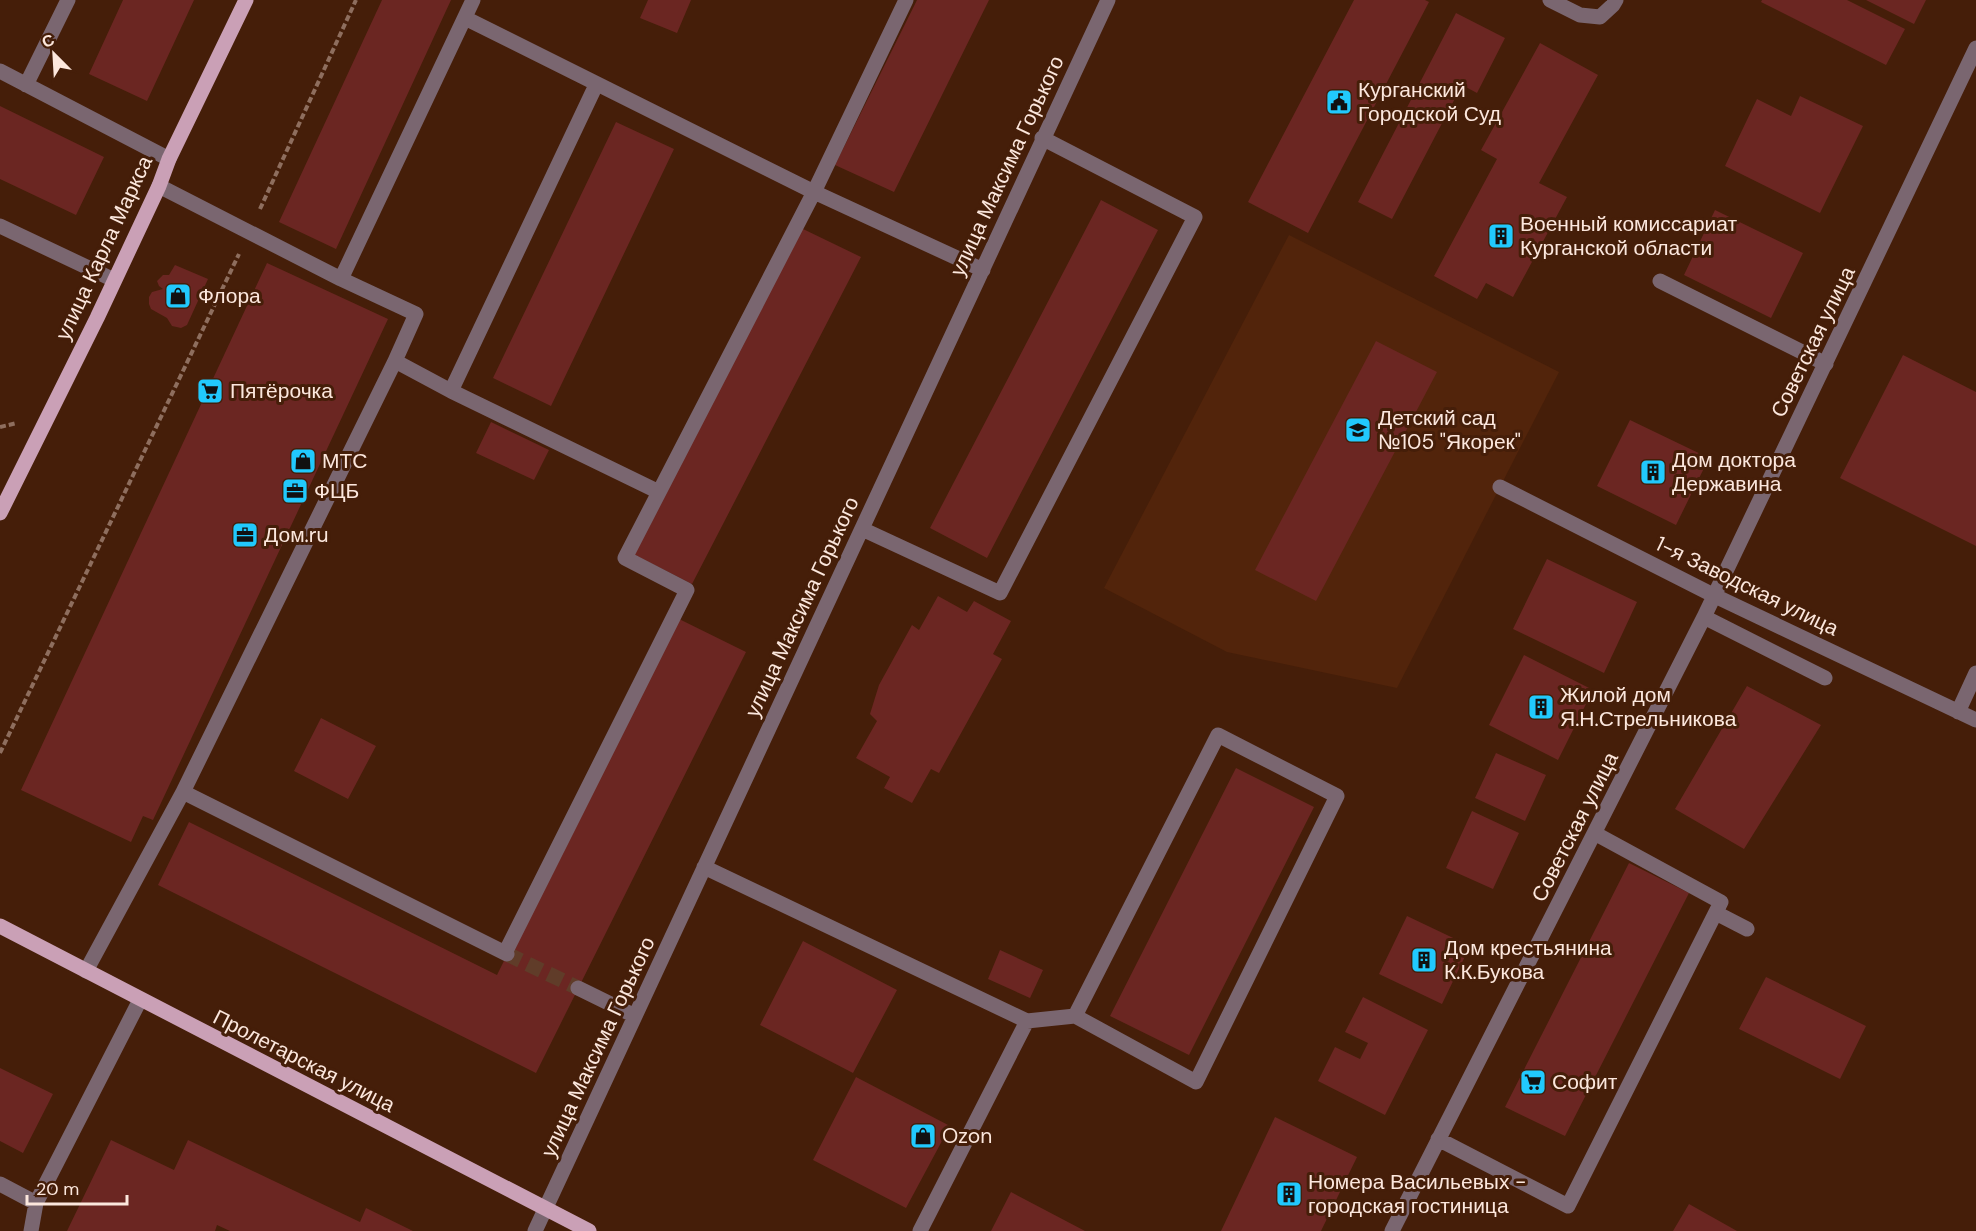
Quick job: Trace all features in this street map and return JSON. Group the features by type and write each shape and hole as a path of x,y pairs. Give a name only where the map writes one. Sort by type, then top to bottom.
{"main road":[{"name":"улица Карла Маркса","path":"0,513 97,318 159,186 169,159 246,0"},
{"name":"Пролетарская улица","path":"0,926 589,1231"}],"street":[{"path":"26,85 68,0"},
{"path":"341,279 473,0"},
{"path":"183,792 506,954 687,590 625,558 814,192 906,0"},
{"name":"улица Максима Горького","path":"535,1231 1108,0"},
{"path":"1550,0 1581,15 1600,16 1616,0"},
{"path":"465,18 814,192 983,270"},
{"name":"Советская улица","path":"1392,1231 1596,834 1715,596 1976,48"},
{"path":"0,71 169,159"},
{"path":"451,391 596,85"},
{"path":"862,529 999,593 1195,217 1042,138"},
{"path":"86,971 183,792 416,314 341,279 159,186"},
{"path":"0,226 114,280"},
{"path":"1660,281 1826,364"},
{"path":"395,361 451,391 659,492"},
{"name":"1-я Заводская улица","path":"1500,487 1715,596 1976,720"},
{"path":"1704,617 1826,678"},
{"path":"1958,712 1976,673"},
{"path":"704,867 1027,1021 1075,1016 1196,1082 1337,796 1218,735 1075,1016"},
{"path":"1438,1139 1568,1206 1721,902 1596,834"},
{"path":"1716,913 1747,929"},
{"path":"578,988 635,1016"},
{"path":"31,1231 36,1203 140,1000"},
{"path":"920,1231 1027,1021"},
{"path":"0,1184 36,1203"}],"path":[{"path":"0,753 249,233 356,0"}],"shaded area":[{"name":"Детский сад №105 \"Якорек\"","path":"1289,235 1559,372 1397,688 1227,652 1104,588"}],"building":[{"path":"123,0 194,0 147,101 89,74"},
{"path":"382,0 451,0 336,249 279,222"},
{"path":"648,0 691,0 677,33 640,18"},
{"path":"917,0 989,0 894,192 835,165"},
{"name":"Курганский Городской Суд","path":"1354,0 1425,0 1429,2 1308,233 1248,202"},
{"path":"1762,0 1847,0 1905,29 1886,65 1761,2"},
{"path":"1866,0 1926,0 1914,24"},
{"path":"1456,13 1505,38 1477,93 1462,85 1392,219 1358,202"},
{"path":"1540,43 1598,75 1539,183 1567,197 1513,297 1486,283 1477,299 1434,276 1497,159 1481,150"},
{"path":"1800,96 1863,126 1820,213 1725,166 1757,99 1791,116"},
{"path":"0,106 104,157 76,215 0,179"},
{"path":"616,122 674,149 551,406 493,378"},
{"path":"1101,200 1158,230 987,558 930,528"},
{"path":"1715,210 1803,253 1771,318 1684,275"},
{"path":"801,228 861,257 692,584 633,554"},
{"path":"267,263 388,319 153,820 143,816 131,842 21,790"},
{"path":"175,265 208,279 187,325 181,328 172,326 167,318 151,309 149,304 152,292 163,289 157,281 163,275 169,275"},
{"path":"1376,341 1437,372 1316,601 1255,570"},
{"path":"1903,355 1976,392 1976,546 1840,478"},
{"name":"Дом доктора Державина","path":"1630,420 1709,458 1676,525 1597,486"},
{"path":"491,422 549,450 534,480 476,453"},
{"path":"1547,559 1637,602 1604,673 1513,629"},
{"path":"938,596 967,612 974,601 1011,621 993,654 1002,659 939,773 931,769 912,803 884,788 890,777 856,758 877,721 870,714 879,685 912,625 919,630"},
{"path":"675,617 746,652 536,1073 158,885 189,822 497,975"},
{"name":"Жилой дом Я.Н.Стрельникова","path":"1524,655 1593,690 1558,760 1489,725"},
{"path":"1747,686 1821,725 1744,849 1675,809"},
{"path":"321,718 376,746 348,799 294,771"},
{"path":"1496,753 1546,775 1525,821 1475,798"},
{"path":"1236,768 1314,807 1189,1055 1110,1016"},
{"path":"1472,811 1519,833 1493,889 1446,868"},
{"path":"1629,863 1689,893 1565,1136 1505,1107"},
{"name":"Дом крестьянина К.К.Букова","path":"1407,916 1470,946 1442,1004 1379,974"},
{"path":"803,941 897,990 853,1073 760,1025"},
{"path":"1000,950 1043,970 1030,998 988,979"},
{"path":"1766,977 1866,1026 1840,1079 1739,1029"},
{"path":"1363,997 1428,1030 1385,1115 1318,1081 1335,1047 1360,1059 1368,1043 1345,1032"},
{"path":"0,1068 53,1094 23,1153 0,1141"},
{"path":"856,1077 950,1126 906,1208 813,1160"},
{"name":"Номера Васильевых - городская гостиница","path":"1275,1117 1357,1157 1321,1231 1221,1231"},
{"path":"111,1140 174,1170 188,1140 360,1222 366,1208 413,1231 230,1231 217,1225 215,1231 67,1231"},
{"path":"1011,1192 1085,1231 991,1231"},
{"path":"1689,1204 1737,1231 1673,1231"}],"tunnel":[{"path":"507,954 578,988"}],"place":[{"name":"Курганский Городской Суд","path":"1339,102"},
{"name":"Военный комиссариат Курганской области","path":"1501,236"},
{"name":"Флора","path":"178,296"},
{"name":"Пятёрочка","path":"210,391"},
{"name":"Детский сад №105 \"Якорек\"","path":"1358,430"},
{"name":"МТС","path":"303,461"},
{"name":"Дом доктора Державина","path":"1653,472"},
{"name":"ФЦБ","path":"295,491"},
{"name":"Дом.ru","path":"245,535"},
{"name":"Жилой дом Я.Н.Стрельникова","path":"1541,707"},
{"name":"Дом крестьянина К.К.Букова","path":"1424,960"},
{"name":"Софит","path":"1533,1082"},
{"name":"Ozon","path":"923,1136"},
{"name":"Номера Васильевых - городская гостиница","path":"1289,1194"}]}
